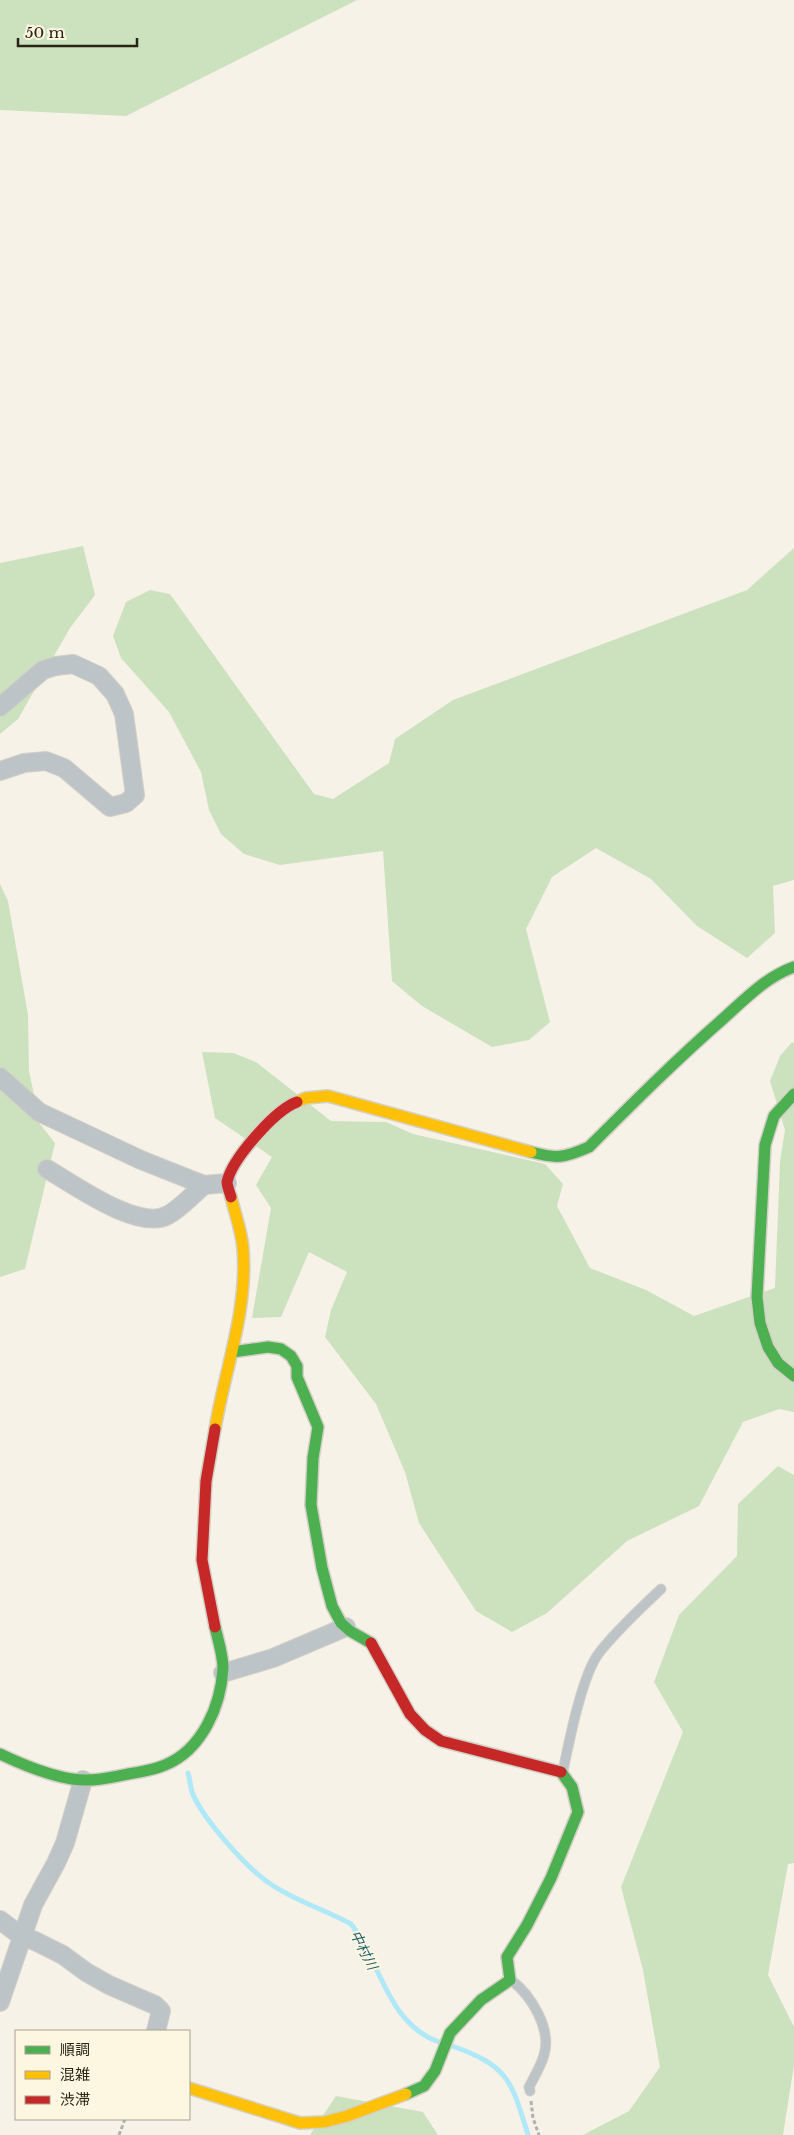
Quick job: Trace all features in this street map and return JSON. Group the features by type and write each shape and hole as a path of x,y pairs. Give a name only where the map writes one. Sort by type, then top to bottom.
{"street":[{"path":"0,707 43,670 73,664 99,676 114,694 124,714 135,795 126,803 110,807 64,768 46,760 24,763 0,771"},
{"path":"0,1754 51,1774 83,1780 106,1779 139,1772 169,1764 187,1752 202,1733 214,1708 223,1666 202,1560 206,1481 218,1412 241,1310 244,1277 243,1247 227,1183 236,1164 248,1146 268,1122 288,1105 306,1098 328,1096 552,1158 571,1155 589,1148 707,1032 761,986 783,970 794,967"},
{"path":"0,1078 39,1112 141,1160 204,1185 227,1183"},
{"path":"794,1094 772,1119 767,1136 762,1179 758,1306 762,1334 774,1358 786,1372 794,1376"},
{"path":"47,1169 122,1212 148,1219 167,1216 204,1185"},
{"path":"190,2088 300,2123 324,2122 394,2100 424,2086 435,2071 450,2033 480,2000 510,1980 507,1957 527,1925 551,1878 578,1812 572,1787 563,1773 462,1747 441,1741 433,1736 410,1714 370,1642 341,1624 332,1606 322,1568 311,1505 313,1458 318,1427 297,1377 297,1366 291,1356 280,1349 268,1347 232,1352"},
{"path":"223,1673 272,1658 346,1627"},
{"path":"0,2002 33,1905 65,1843 83,1780"},
{"path":"0,1920 21,1936 62,1955 108,1985 155,2005 161,2011 156,2030"}],"lane":[{"path":"563,1773 572,1730 588,1676 598,1654 660,1589"},
{"path":"510,1980 524,1993 544,2026 545,2054 529,2087 530,2091"}],"path":[{"path":"530,2091 532,2118 539,2135"},
{"path":"119,2135 125,2120"}],"green space":[{"path":"0,0 357,0 126,116 0,110"},
{"path":"83,546 95,595 70,628 18,719 0,734 0,563"},
{"path":"794,548 794,880 773,886 775,933 747,958 697,926 651,879 596,848 552,877 526,929 550,1022 529,1040 492,1047 422,1006 392,981 383,851 280,865 244,854 221,834 209,810 201,772 169,712 121,658 113,636 126,602 150,590 170,594 314,794 333,799 389,763 395,739 453,700 747,590"},
{"path":"0,884 8,901 28,1015 29,1071 40,1124 55,1143 25,1269 0,1277"},
{"path":"792,1042 794,1043 794,1412 779,1409 743,1422 699,1506 627,1541 547,1613 512,1632 476,1611 419,1523 405,1472 376,1404 325,1337 331,1310 347,1272 309,1252 281,1317 252,1318 271,1208 256,1185 272,1157 215,1118 202,1052 233,1053 256,1062 331,1121 386,1122 413,1134 545,1164 563,1184 557,1206 590,1268 646,1290 694,1316 775,1288 780,1161 785,1130 770,1081 780,1056"},
{"path":"778,1466 794,1475 794,1863 788,1864 768,1975 794,2027 794,2065 783,2135 583,2135 629,2111 660,2067 643,1970 621,1887 683,1732 654,1682 679,1615 737,1556 738,1504"},
{"path":"336,2096 423,2112 438,2135 310,2135"}],"waterway":[{"name":"中村川","path":"188,1773 192,1792 197,1803 215,1829 239,1856 262,1878 281,1891 351,1924 361,1939 396,2007 422,2033 439,2042"},
{"name":"中村川","path":"452,2046 486,2061 497,2068 505,2077 512,2088 528,2135"}],"traffic: fast":[{"path":"531,1152 548,1156 560,1156 589,1147 672,1065 748,996 774,977 794,967"},
{"path":"794,1094 774,1116 765,1145 757,1297 760,1323 768,1347 778,1363 794,1376"},
{"path":"232,1352 268,1347 281,1349 291,1356 297,1366 297,1377 318,1427 313,1458 311,1505 322,1568 332,1606 341,1623 350,1631 371,1643"},
{"path":"0,1754 44,1772 72,1779 86,1780 152,1770 178,1758 199,1738 214,1711 218,1697 223,1663 215,1627"},
{"path":"406,2094 424,2086 435,2071 450,2033 481,2000 510,1980 507,1957 527,1925 551,1878 578,1812 572,1787 561,1772"}],"traffic: slow":[{"path":"297,1102 306,1098 328,1096 531,1152"},
{"path":"215,1429 235,1339 244,1272 240,1230 231,1197"},
{"path":"190,2088 300,2123 324,2122 347,2116 406,2094"}],"traffic: jam":[{"path":"231,1197 227,1182 237,1161 256,1136 277,1115 297,1102"},
{"path":"215,1429 206,1481 202,1560 215,1627"},
{"path":"371,1643 410,1714 425,1730 441,1741 561,1772"}]}
